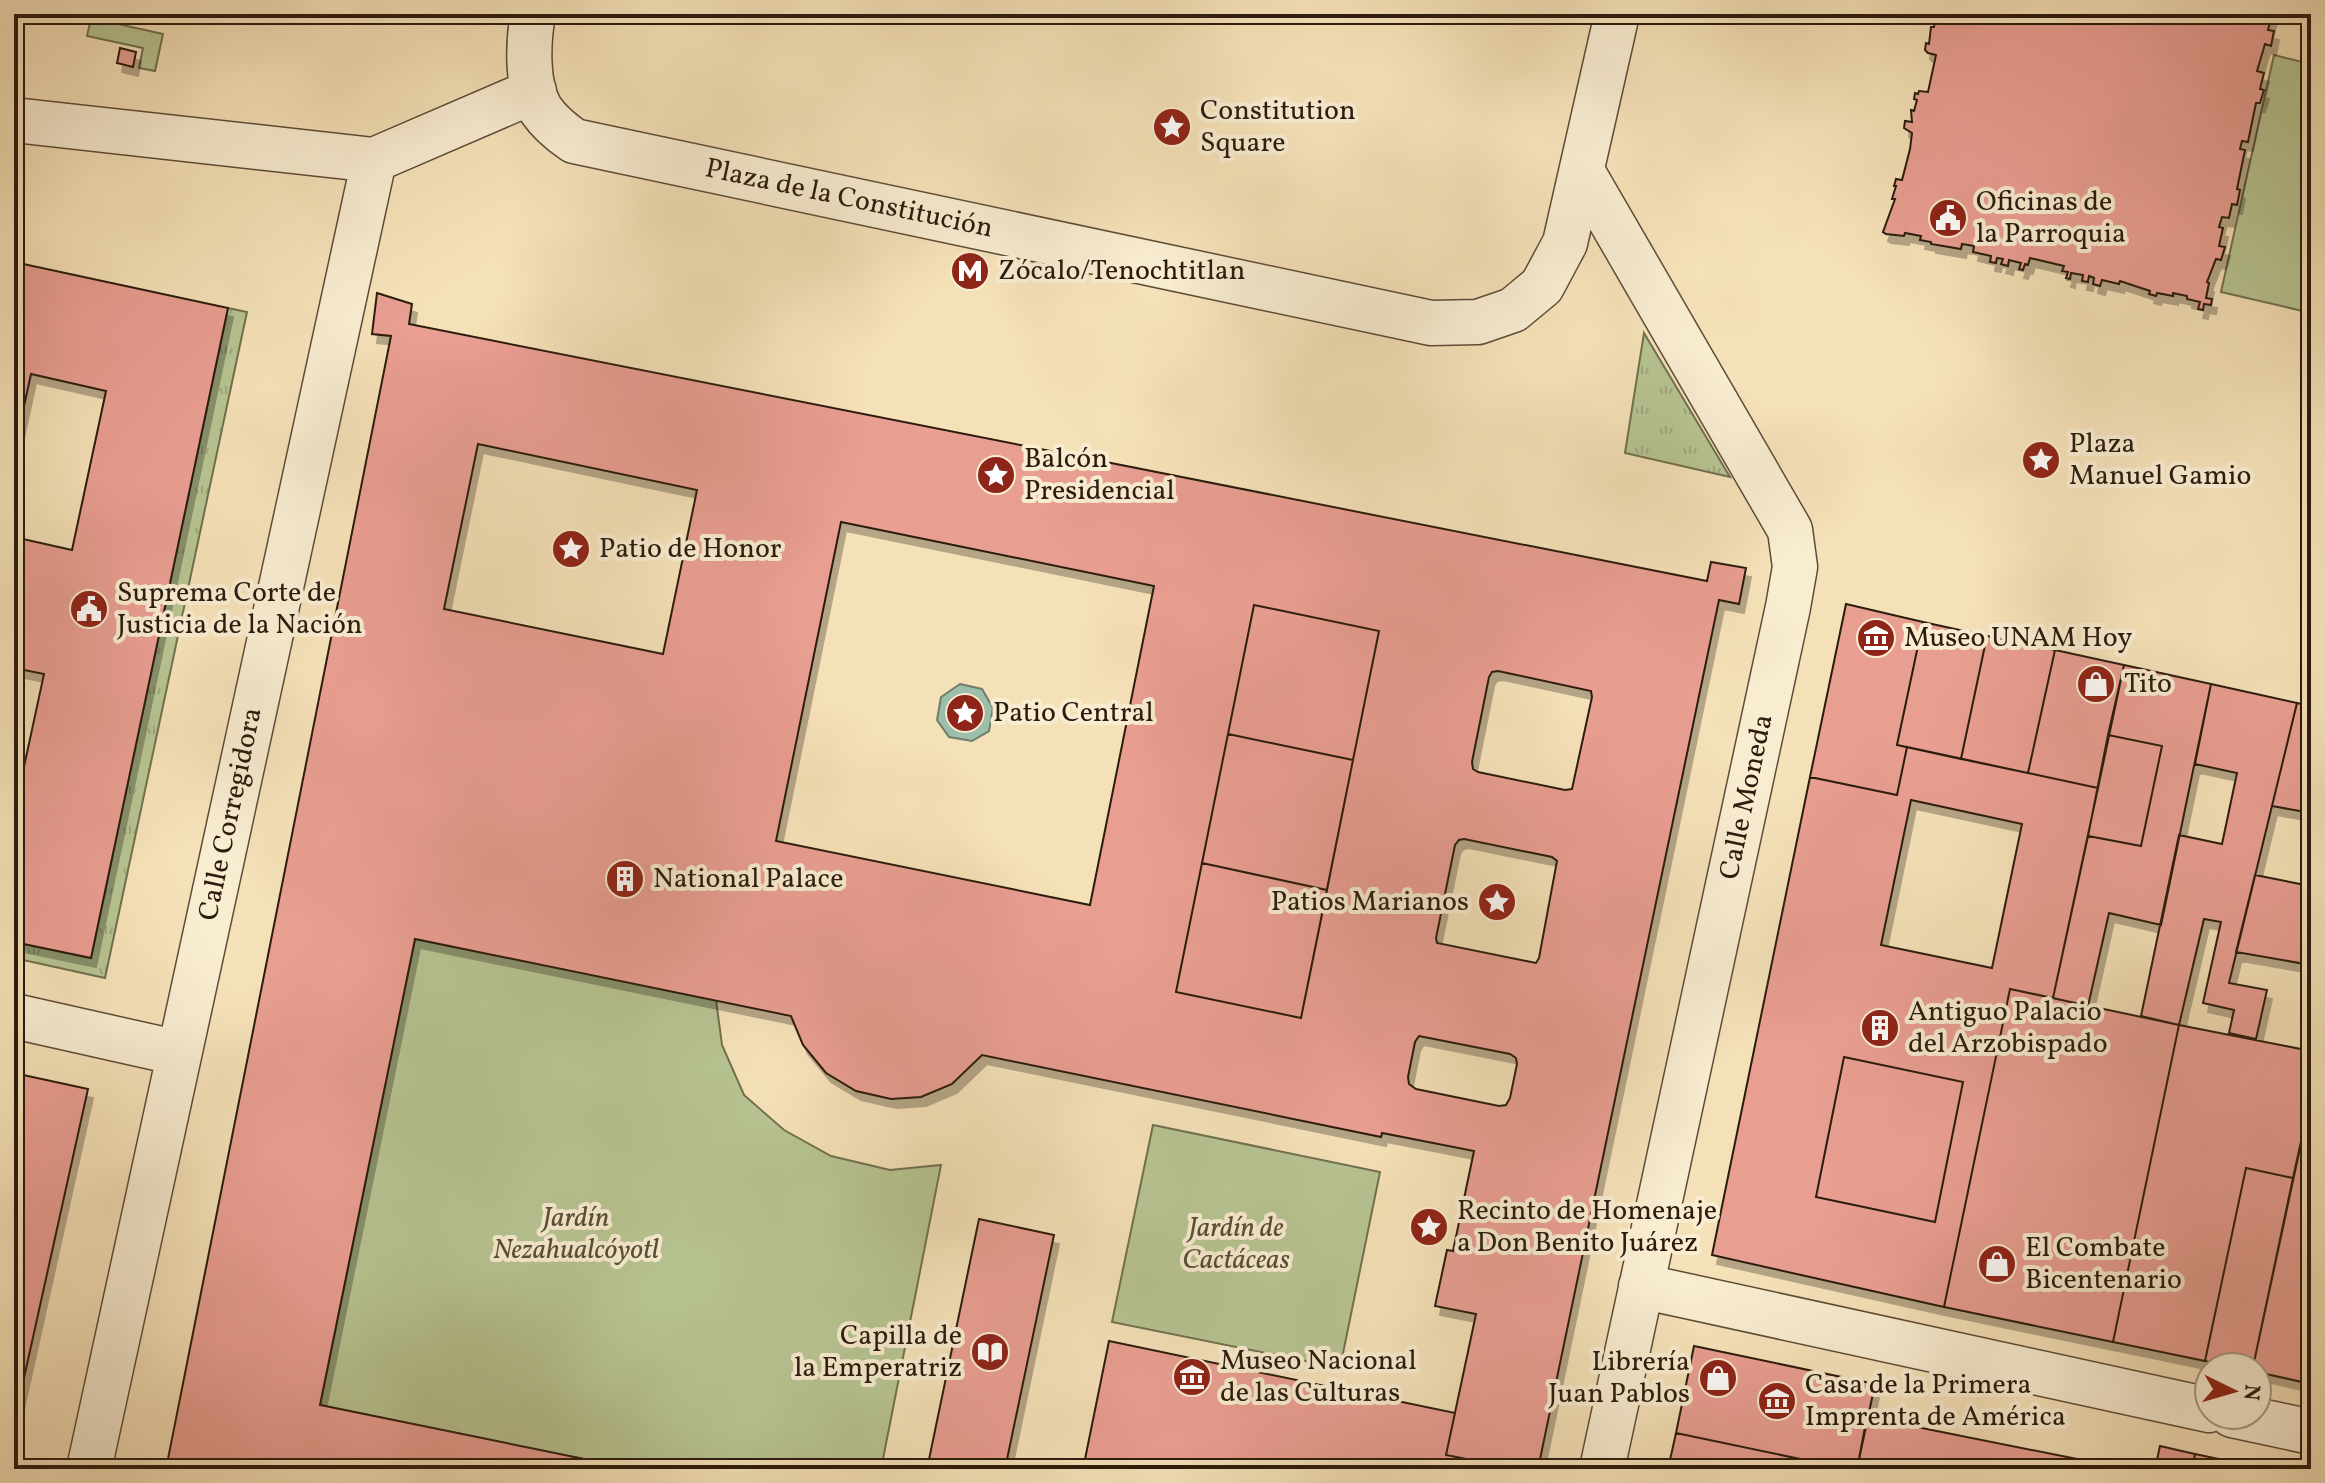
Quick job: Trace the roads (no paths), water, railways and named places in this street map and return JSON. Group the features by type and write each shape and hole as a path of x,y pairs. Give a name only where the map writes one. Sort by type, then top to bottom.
{"street":[{"name":"Plaza de la Constitución","path":"533,14 528,42 534,91 540,108 556,128 574,141 1431,323 1478,322 1513,310 1542,286 1565,243 1617,14"},
{"path":"14,120 374,160 534,91"},
{"name":"Calle Corregidora","path":"89,1469 374,160"},
{"name":"Calle Moneda","path":"1582,171 1790,530 1795,567 1602,1469"},
{"path":"14,1016 179,1053"},
{"path":"1641,1286 2193,1407"},
{"path":"2273,1424 2311,1432"}],"water":[{"path":"960,684 982,689 993,708 989,731 972,741 949,737 937,720 941,697"}],"place":[{"name":"Constitution Square","path":"1172,127"},
{"name":"Oficinas de la Parroquia","path":"1948,218"},
{"name":"Zócalo/Tenochtitlan","path":"970,271"},
{"name":"Plaza Manuel Gamio","path":"2041,460"},
{"name":"Balcón Presidencial","path":"996,475"},
{"name":"Patio de Honor","path":"571,549"},
{"name":"Suprema Corte de Justicia de la Nación","path":"89,609"},
{"name":"Museo UNAM Hoy","path":"1876,638"},
{"name":"Tito","path":"2096,684"},
{"name":"Patio Central","path":"965,713"},
{"name":"National Palace","path":"625,879"},
{"name":"Patios Marianos","path":"1497,902"},
{"name":"Antiguo Palacio del Arzobispado","path":"1880,1028"},
{"name":"Recinto de Homenaje a Don Benito Juárez","path":"1429,1227"},
{"name":"El Combate Bicentenario","path":"1997,1264"},
{"name":"Capilla de la Emperatriz","path":"990,1352"},
{"name":"Museo Nacional de las Culturas","path":"1192,1377"},
{"name":"Librería Juan Pablos","path":"1718,1378"},
{"name":"Casa de la Primera Imprenta de América","path":"1777,1401"}],"park label":[{"name":"Jardín Nezahualcóyotl","path":"576,1234"},
{"name":"Jardín de Cactáceas","path":"1236,1244"}]}
